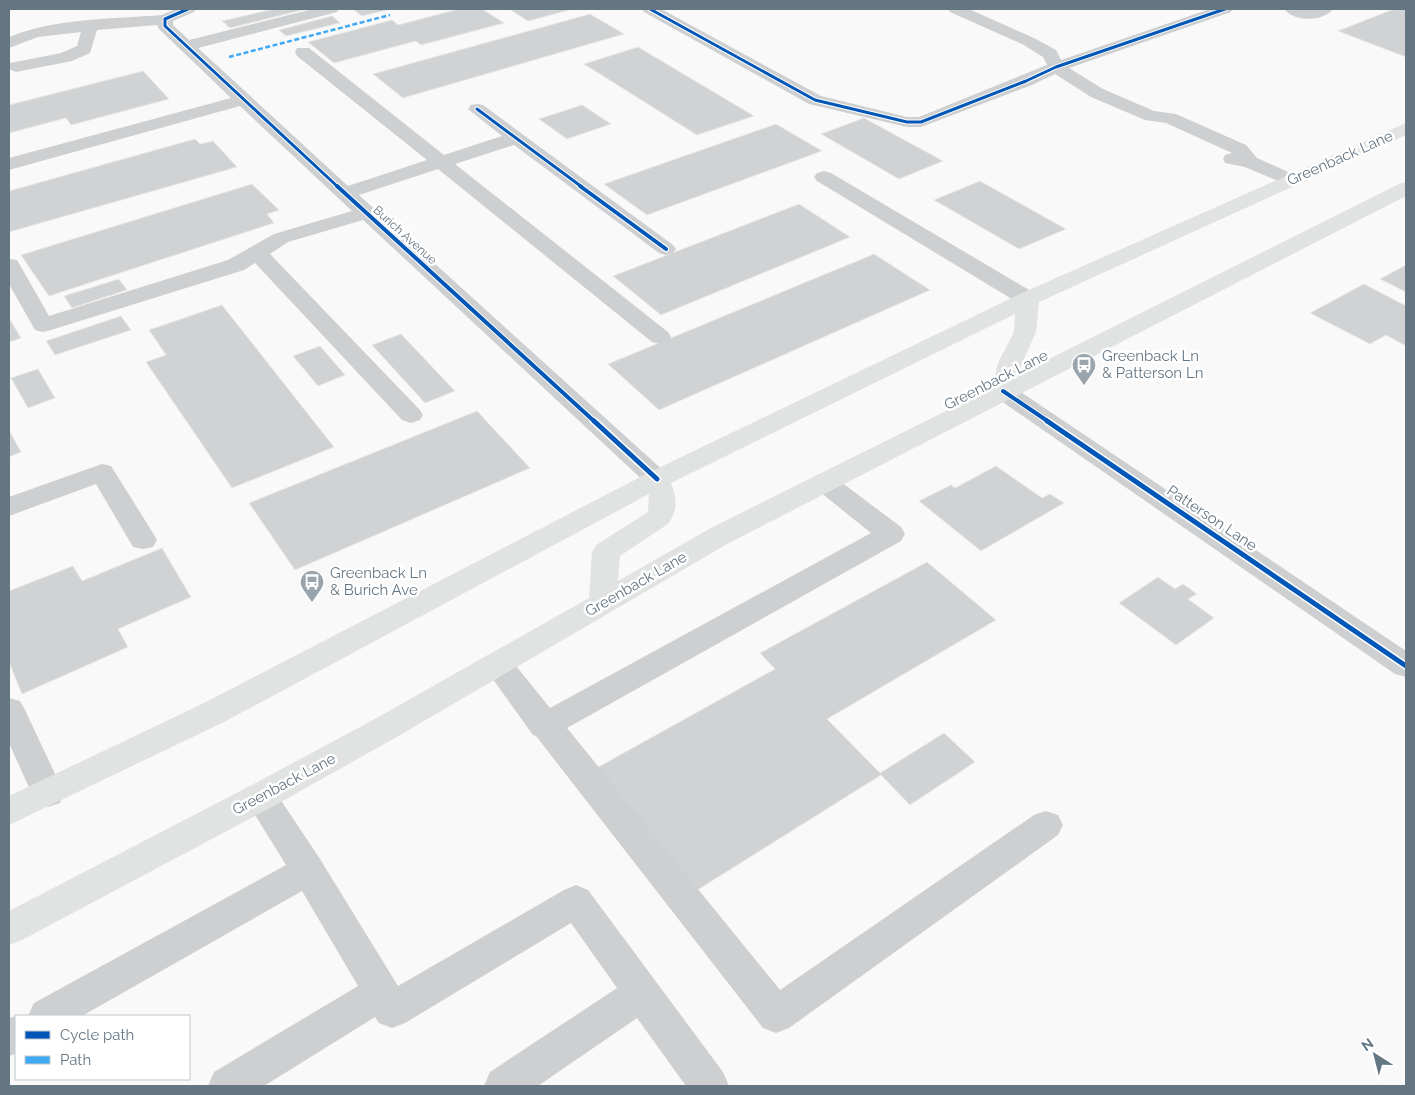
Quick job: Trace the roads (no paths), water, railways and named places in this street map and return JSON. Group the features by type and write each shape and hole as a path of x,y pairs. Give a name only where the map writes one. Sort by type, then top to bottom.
{"main road":[{"name":"Greenback Lane","path":"9,811 213,713 657,479 1028,299 1406,128"},
{"name":"Greenback Lane","path":"9,929 260,797 384,729 719,536 1406,188"},
{"path":"1003,391 1010,363 1025,332 1028,299"},
{"path":"602,603 606,552 659,518 662,513 664,507 657,479"}],"street":[{"path":"9,43 34,33 165,19 186,9"},
{"path":"186,46 331,9"},
{"path":"650,9 815,100 907,122 921,122 940,116 1056,67 1225,9"},
{"path":"956,9 1050,54 1056,67 1097,93 1151,116 1155,125 1223,157 1250,162 1290,180"},
{"path":"1292,9 1308,15 1324,9"},
{"name":"Burich Avenue","path":"165,19 165,26 243,100 657,479"},
{"path":"16,68 66,57 84,49 90,27"},
{"path":"303,52 660,337"},
{"path":"9,164 243,100"},
{"path":"477,109 666,250"},
{"path":"344,193 516,138"},
{"path":"824,177 1028,299"},
{"path":"9,265 43,325 236,265 281,238 366,213"},
{"path":"256,253 411,415"},
{"name":"Patterson Lane","path":"1003,391 1406,666"},
{"path":"9,507 102,472 143,540"},
{"path":"544,726 891,534 824,482"},
{"path":"497,664 544,726 776,1016 1046,825"},
{"path":"9,710 48,793"},
{"path":"260,797 308,870 392,1010 576,901 710,1086"},
{"path":"49,1015 308,870"},
{"path":"228,1086 382,992"},
{"path":"504,1086 642,993"}],"place":[{"name":"Greenback Ln & Patterson Ln","path":"1084,386"},
{"name":"Greenback Ln & Burich Ave","path":"312,603"}]}
